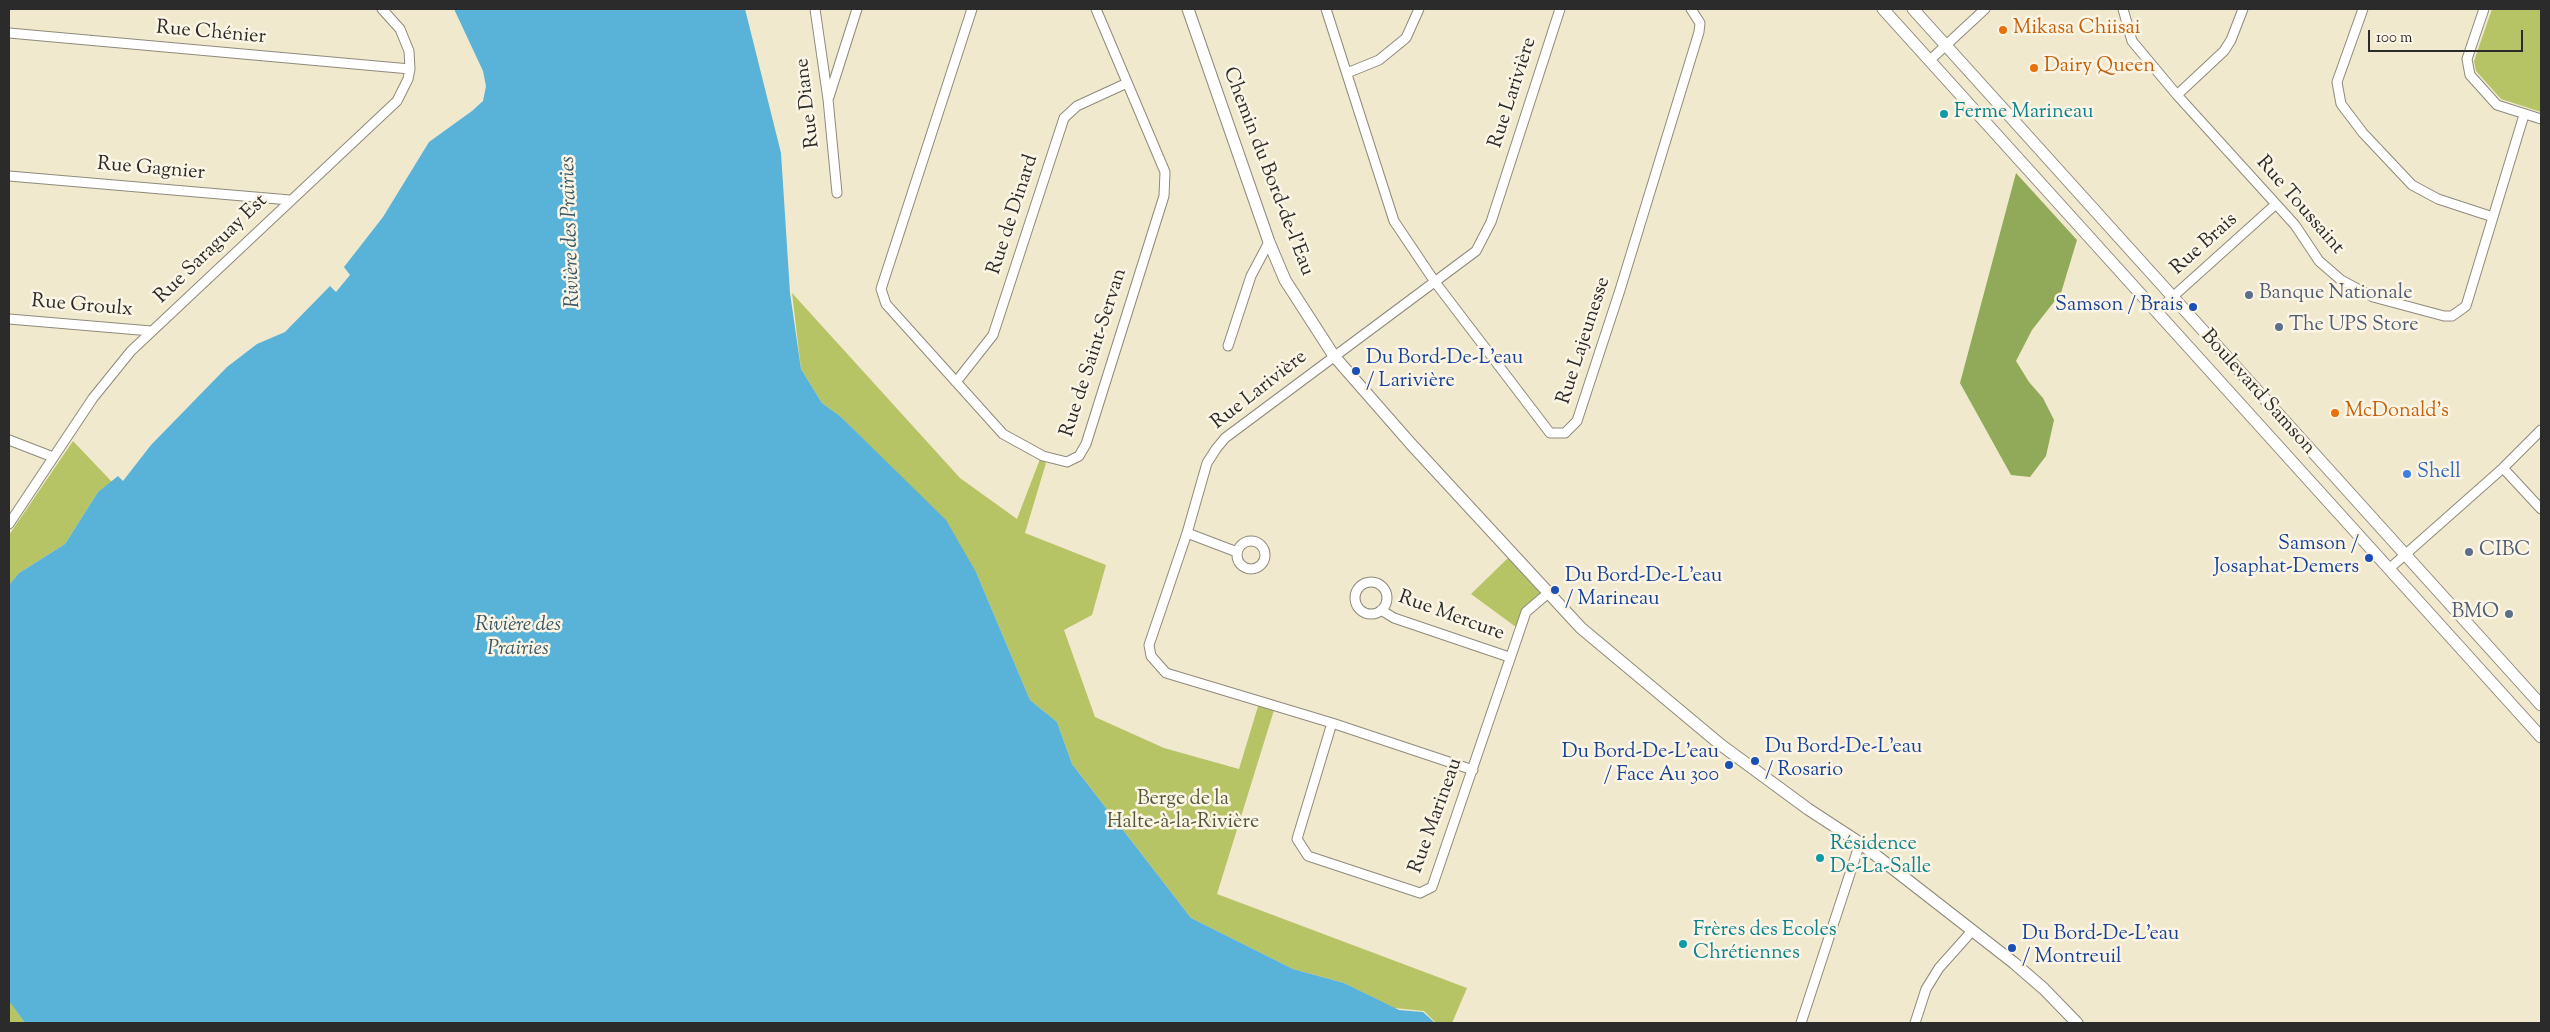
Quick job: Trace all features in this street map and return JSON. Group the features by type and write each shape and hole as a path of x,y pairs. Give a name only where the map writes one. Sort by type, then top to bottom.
{"street":[{"name":"Rue Saraguay Est","path":"9,524 37,484 53,456 110,376 152,331 397,101 403,91 410,69 407,41 382,9"},
{"name":"Rue Diane","path":"815,9 828,99 837,193"},
{"path":"828,99 857,9"},
{"name":"Rue de Saint-Servan","path":"972,9 881,288 886,304 1003,434 1043,456 1067,462 1079,456 1086,444 1164,196 1165,172 1096,9"},
{"name":"Chemin du Bord-de-l'Eau","path":"1188,9 1269,242 1285,280 1334,356 1547,594 1581,628 1721,745 1808,809 1860,843 1972,931 2044,989 2077,1023"},
{"name":"Rue Lajeunesse","path":"1326,9 1394,221 1435,282 1550,433 1565,433 1577,421 1620,290 1699,32 1700,23 1691,9"},
{"path":"1347,73 1379,60 1406,38 1419,9"},
{"name":"Rue Larivière","path":"1473,770 1332,723 1166,673 1151,656 1149,644 1188,533 1207,463 1216,448 1225,438 1476,251 1491,222 1560,9"},
{"name":"Boulevard Samson","path":"1883,9 2541,737"},
{"name":"Boulevard Samson","path":"1913,9 2541,705"},
{"path":"1930,60 1985,9"},
{"name":"Rue Toussaint","path":"2123,9 2132,41 2177,95 2295,225 2319,261 2341,280 2373,297 2444,316 2452,316 2466,306 2524,115"},
{"path":"2177,95 2224,51 2232,40 2243,9"},
{"path":"2363,9 2337,82 2342,104 2362,133 2412,185 2438,199 2493,217"},
{"path":"2484,9 2468,56 2467,69 2497,105 2541,119"},
{"name":"Rue Chénier","path":"9,33 410,69"},
{"name":"Rue de Dinard","path":"956,382 993,336 1064,118 1077,106 1127,83"},
{"name":"Rue Gagnier","path":"9,176 290,200"},
{"name":"Rue Brais","path":"2157,311 2276,204"},
{"path":"1228,346 1251,276 1269,242"},
{"name":"Rue Groulx","path":"9,319 152,331"},
{"path":"2390,568 2503,468 2541,430"},
{"path":"9,440 53,456"},
{"path":"2503,468 2541,509"},
{"path":"1188,533 1237,552"},
{"name":"Rue Marineau","path":"1332,723 1296,839 1308,856 1420,893 1432,887 1473,770 1509,657 1526,612 1547,594"},
{"name":"Rue Mercure","path":"1382,610 1394,618 1509,657"},
{"path":"1801,1023 1860,843"},
{"path":"1915,1023 1926,989 1939,968 1972,931"}],"green space":[{"path":"2492,9 2541,9 2541,112 2501,99 2476,71 2474,61"},
{"path":"2016,173 2077,240 2061,293 2032,330 2016,361 2029,382 2043,398 2054,420 2046,456 2030,477 2011,475 1960,383"},
{"name":"Berge de la Halte-à-la-Rivière","path":"792,293 960,478 1017,519 1040,459 1046,463 1025,533 1106,565 1092,615 1064,630 1095,717 1164,748 1239,769 1259,703 1275,707 1217,894 1467,988 1452,1023 1436,1023 1424,1011 1394,1008 1344,983 1293,969 1191,918 1072,764 1057,722 1030,700 976,572 881,457 840,416 822,403 801,369"},
{"path":"73,441 112,482 98,492 65,544 19,573 9,585 9,535"},
{"path":"1510,556 1547,594 1526,612 1520,630 1471,594"},
{"path":"10,1002 25,1023 9,1023"}],"water":[{"name":"Rivière des Prairies","path":"454,9 745,9 781,153 790,293 801,369 822,403 840,416 946,520 976,572 1030,700 1057,722 1072,764 1191,918 1293,969 1344,983 1399,1010 1423,1012 1435,1023 25,1023 9,1001 9,585 19,573 65,544 98,492 118,476 123,481 151,445 227,367 257,344 285,332 330,286 336,292 350,275 344,267 383,217 429,142 483,101 486,86 483,71"}],"place":[{"name":"Mikasa Chiisai","path":"2003,30"},
{"name":"Dairy Queen","path":"2034,68"},
{"name":"Ferme Marineau","path":"1944,114"},
{"name":"Banque Nationale","path":"2249,295"},
{"name":"Samson / Brais","path":"2193,307"},
{"name":"The UPS Store","path":"2279,327"},
{"name":"Du Bord-De-L'eau / Larivière","path":"1356,371"},
{"name":"McDonald's","path":"2335,413"},
{"name":"Shell","path":"2407,474"},
{"name":"CIBC","path":"2469,552"},
{"name":"Samson / Josaphat-Demers","path":"2369,558"},
{"name":"Du Bord-De-L'eau / Marineau","path":"1555,590"},
{"name":"BMO","path":"2509,614"},
{"name":"Du Bord-De-L'eau / Rosario","path":"1755,761"},
{"name":"Du Bord-De-L'eau / Face Au 300","path":"1729,765"},
{"name":"Résidence De-La-Salle","path":"1820,858"},
{"name":"Frères des Ecoles Chrétiennes","path":"1683,944"},
{"name":"Du Bord-De-L'eau / Montreuil","path":"2012,948"}]}
